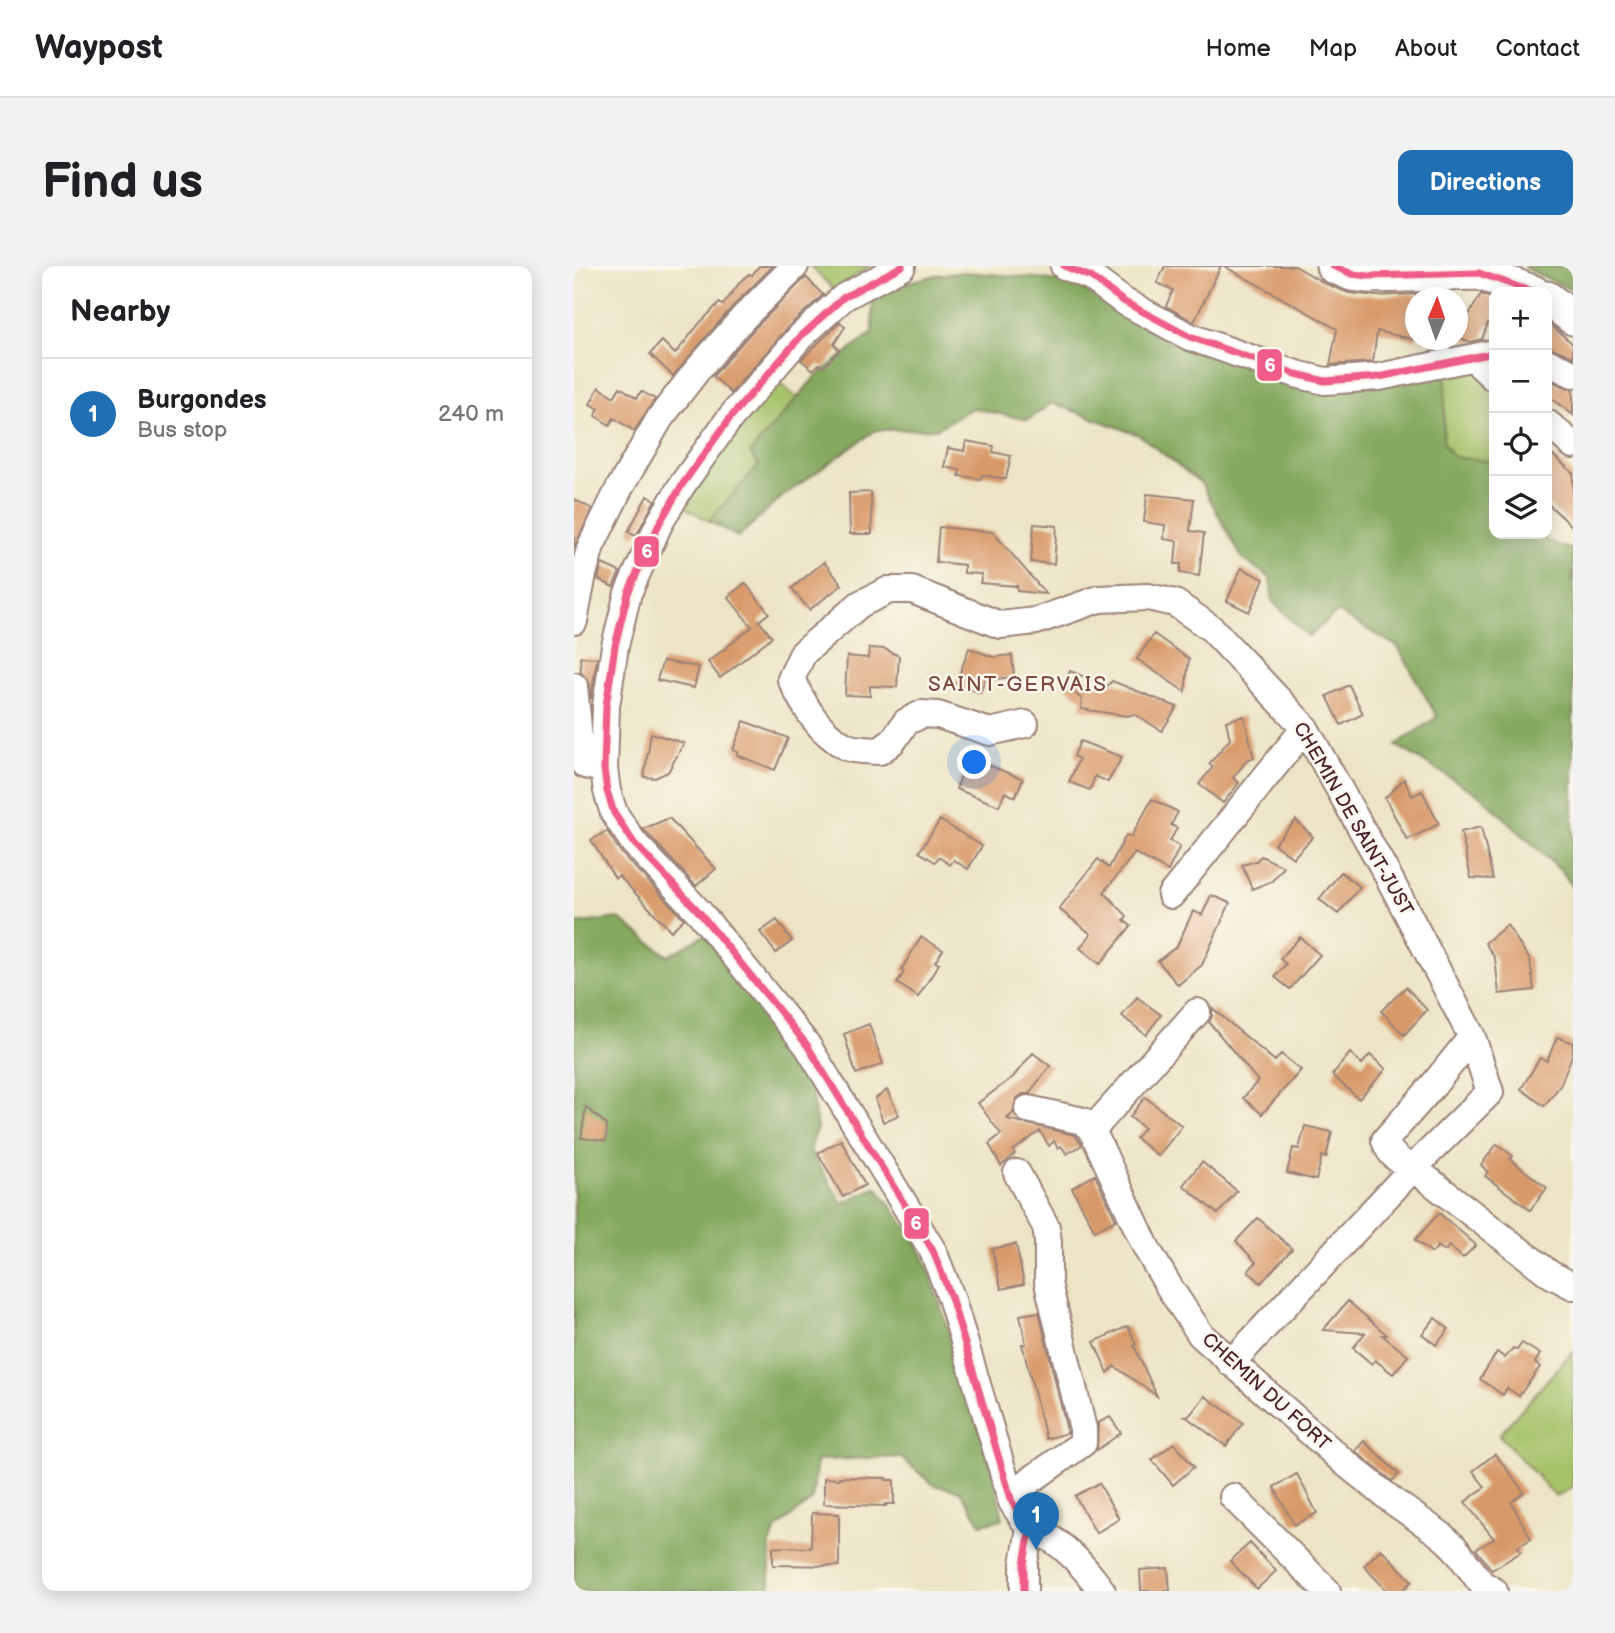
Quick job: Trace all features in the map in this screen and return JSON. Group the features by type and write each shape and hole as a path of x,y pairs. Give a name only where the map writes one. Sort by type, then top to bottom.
{"main road":[{"path":"1333,266 1352,274 1369,276 1479,273 1519,287"},
{"path":"1552,302 1573,318"}],"street":[{"path":"574,621 591,546 619,489 660,418 716,348 795,266"},
{"path":"901,266 844,297 801,336 730,418 682,485 665,514 638,566 621,617 606,706 604,769 607,792 614,813 634,843 700,912 807,1045 933,1251 951,1297 1010,1495 1030,1529 1055,1541 1073,1556 1102,1591"},
{"path":"1064,266 1091,277 1123,301 1190,337 1325,382 1379,377 1485,355"},
{"path":"1485,355 1481,366 1489,373"},
{"path":"1552,364 1573,374"},
{"path":"1552,430 1573,445"},
{"name":"CHEMIN DE SAINT-JUST","path":"1025,724 990,732 933,713 922,714 906,722 893,741 880,751 849,748 820,728 805,708 791,679 803,653 860,604 889,590 912,590 1000,625 1036,621 1100,599 1148,597 1175,603 1212,629 1305,728 1388,876 1472,1037 1490,1092 1413,1168 1231,1363"},
{"path":"574,686 581,760 585,765 604,769"},
{"path":"1171,895 1305,728"},
{"path":"1028,1110 1083,1121 1092,1130 1197,1012"},
{"path":"1472,1037 1385,1140 1388,1151 1550,1274 1573,1286"},
{"name":"CHEMIN DU FORT","path":"1092,1130 1147,1250 1201,1335 1374,1486 1441,1535 1455,1548 1482,1584 1494,1591"},
{"path":"1010,1495 1083,1443 1083,1429 1048,1283 1046,1227 1017,1172"},
{"path":"1233,1497 1327,1591"},
{"path":"1024,1591 1024,1564 1030,1529"}],"green space":[{"path":"810,266 870,266 835,290"},
{"path":"1573,266 1573,291 1525,268"},
{"path":"964,272 1038,278 1072,284 1166,340 1262,372 1291,389 1326,390 1446,375 1443,442 1453,457 1489,462 1489,539 1546,539 1573,550 1573,889 1564,874 1482,797 1396,745 1437,717 1398,647 1337,612 1309,637 1273,602 1270,578 1242,558 1201,483 1139,435 1052,403 1028,420 973,408 936,429 876,430 783,496 738,537 709,521 759,465 750,453 815,377 872,333 873,291 936,275"},
{"path":"1477,366 1489,377 1489,462 1453,457 1443,442 1446,375"},
{"path":"779,382 797,398 750,453 759,465 709,521 683,506 746,417"},
{"path":"618,918 668,956 705,935 749,988 819,1082 811,1087 817,1128 810,1151 842,1203 877,1187 914,1238 929,1269 994,1475 1003,1519 981,1524 960,1491 934,1485 900,1457 817,1460 812,1500 776,1529 770,1545 770,1591 574,1591 574,924"},
{"path":"1573,1351 1573,1486 1556,1497 1499,1435"}],"building":[{"path":"759,266 773,266 731,308 673,376 650,354 662,341 675,354 719,303 723,305 741,281 749,274 752,275"},
{"path":"1165,266 1221,266 1194,322 1166,306 1173,290 1157,283"},
{"path":"1224,266 1295,266 1326,284 1349,293 1376,296 1405,295 1405,337 1377,331 1373,362 1330,365 1337,329"},
{"path":"806,277 823,295 789,326 731,393 713,376 754,329"},
{"path":"1481,294 1489,297 1489,324 1482,339 1468,341 1468,316"},
{"path":"840,322 845,327 834,344 839,350 824,367 819,364 813,370 801,360"},
{"path":"1552,326 1573,344 1573,357 1552,348"},
{"path":"1552,381 1573,390 1573,415 1552,399"},
{"path":"599,387 614,397 620,387 637,398 641,391 655,399 634,431 614,418 610,425 595,416 599,409 590,404"},
{"path":"966,441 994,446 993,452 1011,456 1006,479 982,475 981,479 959,476 960,470 944,467 948,448 964,451"},
{"path":"1552,454 1573,473 1573,527 1552,508"},
{"path":"871,492 872,534 850,534 849,493"},
{"path":"1147,494 1194,499 1190,531 1204,533 1199,576 1180,573 1181,564 1175,564 1177,541 1164,539 1165,525 1144,522"},
{"path":"647,496 655,500 636,536 628,532"},
{"path":"574,499 592,509 574,548"},
{"path":"1034,524 1057,526 1054,564 1031,562"},
{"path":"939,527 993,532 1046,594 1017,591 1017,586 980,583 982,574 964,573 964,565 936,562"},
{"path":"824,562 842,585 809,610 792,588"},
{"path":"602,564 620,572 613,587 598,579"},
{"path":"1241,568 1264,579 1249,612 1227,601"},
{"path":"745,583 769,613 759,621 772,637 720,678 708,662 752,627 728,597"},
{"path":"1154,634 1189,659 1185,692 1137,659"},
{"path":"869,648 885,649 899,656 897,687 870,686 870,696 845,695 847,656 868,658"},
{"path":"969,648 993,657 1012,655 1014,677 985,680 980,693 956,684"},
{"path":"580,657 597,658 591,699 590,684 581,672"},
{"path":"663,661 699,667 694,688 657,680"},
{"path":"1070,671 1107,686 1112,681 1177,707 1162,731 1134,714 1127,716 1081,709 1082,699 1064,685"},
{"path":"1349,685 1363,714 1341,725 1327,696"},
{"path":"1244,716 1254,758 1248,759 1233,778 1239,783 1223,803 1199,784 1213,767 1209,764 1230,739 1226,721"},
{"path":"744,721 788,738 775,770 737,755 738,752 733,750"},
{"path":"651,733 684,743 668,772 655,778 644,777"},
{"path":"1080,741 1122,757 1108,782 1095,776 1090,790 1069,782 1079,759 1074,756"},
{"path":"969,757 1023,779 1015,797 1005,792 999,806 956,789"},
{"path":"1404,779 1412,796 1422,791 1439,824 1407,840 1385,798"},
{"path":"1152,799 1178,812 1171,825 1177,828 1170,841 1180,846 1168,871 1135,853 1104,892 1127,916 1124,920 1131,926 1100,964 1080,948 1091,934 1059,909 1098,859 1109,868 1126,835 1131,837"},
{"path":"669,818 716,869 696,886 643,829"},
{"path":"940,820 982,846 968,869 954,860 950,865 939,857 935,862 919,852"},
{"path":"1296,820 1313,837 1293,858 1274,844"},
{"path":"1481,827 1493,879 1471,878 1461,832"},
{"path":"607,831 622,854 684,919 671,931 619,876 615,878 591,840"},
{"path":"1261,856 1284,867 1272,881 1252,889 1242,865 1256,861"},
{"path":"1341,872 1360,887 1338,914 1319,899"},
{"path":"1211,895 1230,903 1202,965 1178,985 1158,961 1177,946 1193,911 1202,915"},
{"path":"777,920 792,941 776,953 760,932"},
{"path":"1507,925 1530,960 1534,990 1499,994 1495,958 1485,943"},
{"path":"921,937 943,950 935,962 939,964 918,997 897,983 904,972 901,970"},
{"path":"1300,937 1320,955 1290,989 1275,977 1286,964 1280,959"},
{"path":"1406,987 1427,1010 1404,1035 1381,1011"},
{"path":"1137,997 1161,1015 1146,1035 1122,1016"},
{"path":"1212,1008 1275,1061 1281,1054 1301,1070 1262,1114 1243,1098 1258,1081 1209,1022"},
{"path":"869,1024 883,1064 856,1074 844,1034"},
{"path":"1557,1037 1573,1043 1573,1053 1560,1086 1544,1106 1521,1089 1540,1058 1547,1061"},
{"path":"1033,1053 1050,1066 1031,1094 1023,1094 1016,1099 1013,1113 1007,1119 1075,1135 1082,1145 1067,1154 1061,1146 1058,1148 1054,1141 1049,1146 1040,1131 1013,1151 1015,1154 1001,1166 989,1144 1001,1134 978,1103 1013,1077"},
{"path":"1350,1053 1362,1064 1370,1055 1386,1069 1359,1099 1332,1075"},
{"path":"887,1090 899,1115 883,1122 875,1099"},
{"path":"1145,1097 1182,1126 1158,1156 1136,1138 1144,1128 1130,1117"},
{"path":"586,1107 607,1125 606,1141 581,1138"},
{"path":"1305,1126 1332,1132 1326,1158 1322,1156 1316,1180 1287,1173 1293,1148 1299,1149"},
{"path":"841,1140 865,1185 843,1197 818,1153"},
{"path":"1497,1144 1513,1156 1510,1159 1547,1188 1530,1210 1485,1176 1488,1172 1481,1165"},
{"path":"1202,1162 1237,1191 1218,1214 1183,1185"},
{"path":"1095,1175 1116,1220 1095,1231 1072,1188"},
{"path":"1439,1213 1476,1245 1463,1258 1449,1246 1445,1251 1438,1246 1432,1253 1415,1240"},
{"path":"1258,1218 1292,1249 1261,1283 1248,1271 1256,1262 1236,1241"},
{"path":"1016,1244 1024,1284 1001,1289 992,1249"},
{"path":"1348,1301 1408,1356 1393,1374 1375,1360 1372,1364 1353,1348 1365,1333 1323,1330"},
{"path":"1039,1312 1067,1431 1046,1439 1022,1344 1026,1344 1020,1315"},
{"path":"1435,1318 1449,1329 1436,1345 1422,1334"},
{"path":"1128,1326 1136,1345 1134,1346 1157,1396 1114,1366 1108,1373 1094,1342"},
{"path":"1522,1343 1540,1354 1535,1363 1540,1367 1519,1396 1507,1388 1503,1395 1480,1379 1497,1352 1505,1358 1513,1348 1517,1350"},
{"path":"1205,1396 1243,1423 1226,1446 1185,1416 1189,1416"},
{"path":"1110,1417 1121,1433 1097,1450 1098,1423"},
{"path":"1364,1441 1399,1474 1392,1481 1355,1451"},
{"path":"1174,1443 1194,1467 1173,1485 1152,1460"},
{"path":"1495,1454 1524,1492 1511,1502 1531,1539 1517,1547 1521,1552 1492,1570 1476,1549 1494,1539 1465,1502 1485,1487 1473,1471"},
{"path":"1297,1474 1317,1513 1294,1525 1274,1487"},
{"path":"824,1478 894,1480 894,1504 824,1504"},
{"path":"1099,1483 1119,1519 1096,1533 1075,1496"},
{"path":"812,1513 839,1514 839,1566 773,1565 773,1547 811,1548"},
{"path":"1250,1543 1276,1571 1257,1589 1230,1561"},
{"path":"1381,1549 1412,1581 1402,1591 1387,1591 1364,1566"},
{"path":"1168,1568 1170,1591 1141,1591 1140,1570"}],"transit line":[{"name":"6","path":"902,266 844,297 801,336 730,418 682,485 659,524 628,593 615,646 606,706 604,769 614,813 634,843 700,913 807,1045 933,1251 951,1297 1012,1502 1030,1529 1024,1564 1024,1591"},
{"name":"6","path":"1064,266 1091,277 1123,301 1190,337 1296,374 1325,381 1379,377 1489,354"},
{"name":"6","path":"1333,266 1352,274 1369,276 1479,273 1519,287"}],"place":[{"name":"Burgondes","path":"1036,1550"}],"district":[{"name":"SAINT-GERVAIS","path":"1018,684"}]}
